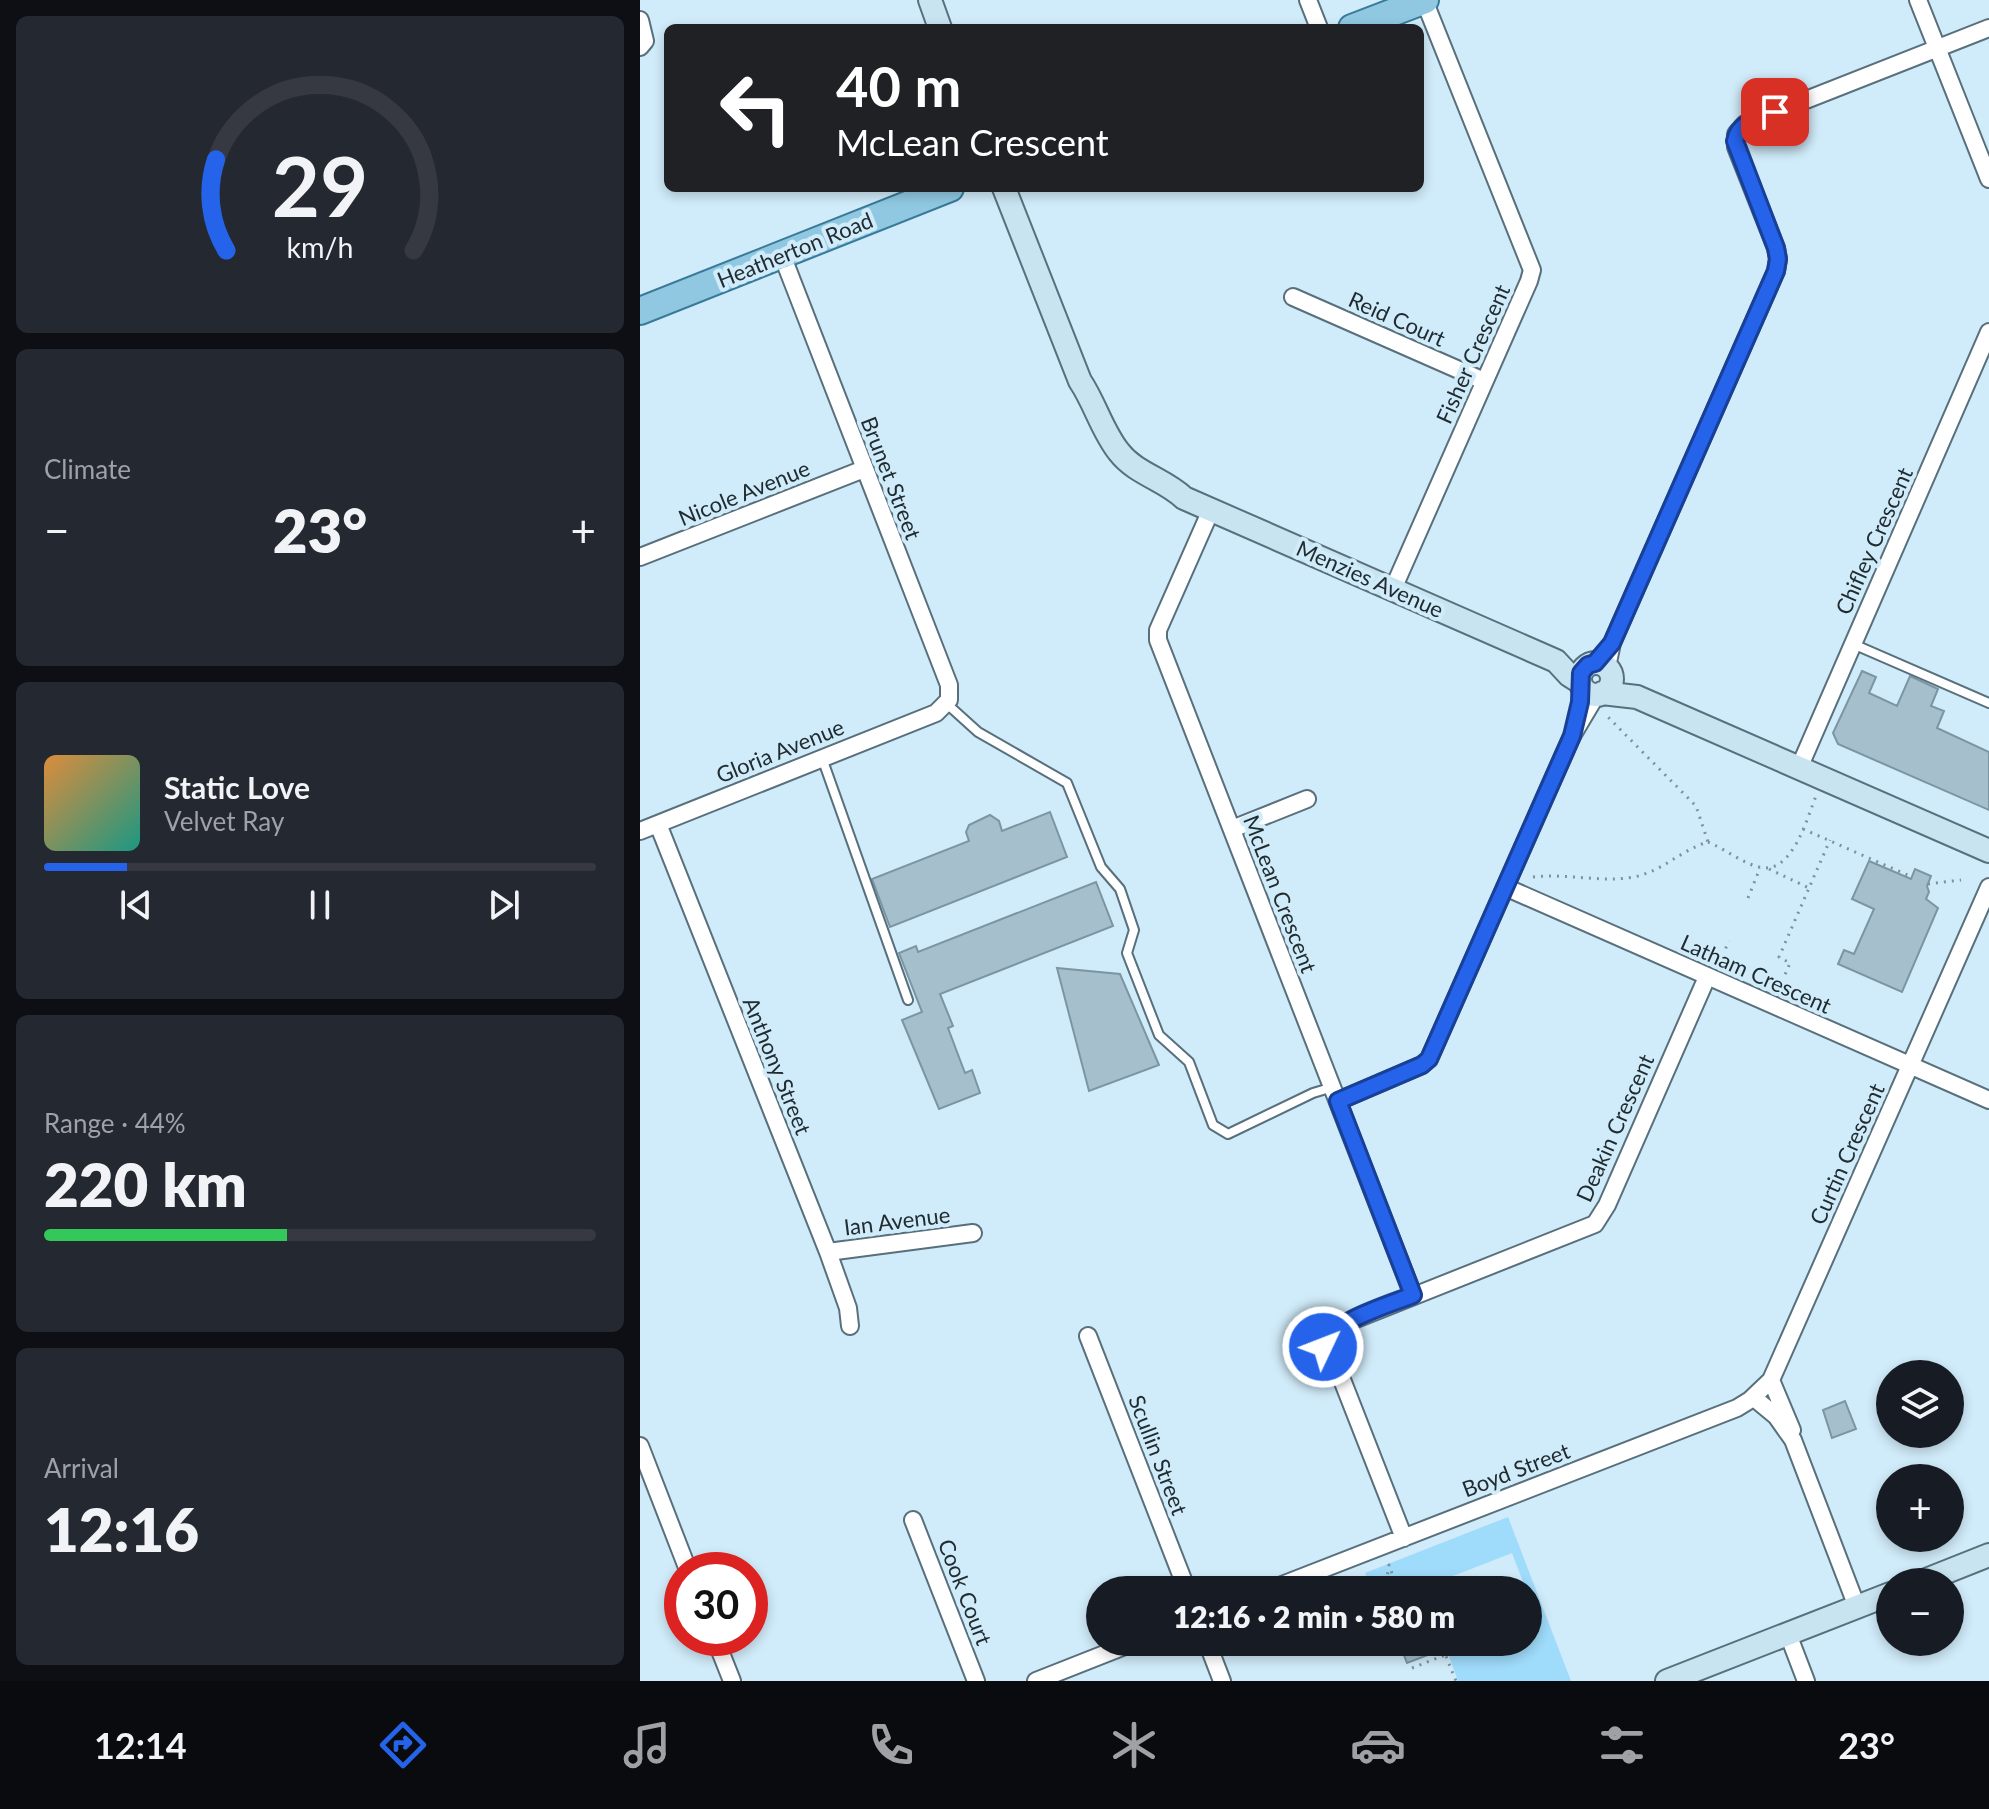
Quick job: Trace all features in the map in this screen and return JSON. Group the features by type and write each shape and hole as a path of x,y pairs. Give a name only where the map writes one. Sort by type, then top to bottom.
{"main road":[{"path":"1362,24 1424,0"},
{"name":"Heatherton Road","path":"640,311 940,192"}],"street":[{"path":"930,0 939,24"},
{"path":"1308,0 1317,24"},
{"name":"Fisher Crescent","path":"1393,589 1532,270 1424,0"},
{"path":"1918,0 1989,179"},
{"path":"640,20 645,41 640,47"},
{"path":"1335,1094 1422,1065 1429,1059 1776,271 1776,248 1736,147 1736,134 1745,124 1989,28"},
{"name":"Menzies Avenue","path":"1006,192 1080,381 1093,399 1119,452 1139,471 1174,488 1184,498 1556,661 1569,675 1596,682 1623,682 1637,697 1989,851"},
{"name":"Brunet Street","path":"782,255 949,685 941,709"},
{"name":"Reid Court","path":"1293,297 1484,381"},
{"name":"Chifley Crescent","path":"1799,768 1989,332"},
{"name":"Nicole Avenue","path":"640,557 864,469"},
{"name":"McLean Crescent","path":"1211,510 1158,630 1158,640 1413,1295"},
{"name":"Gloria Avenue","path":"640,831 941,709"},
{"path":"1232,829 1307,799"},
{"name":"Anthony Street","path":"658,824 828,1252 848,1308 850,1326"},
{"name":"Latham Crescent","path":"1505,887 1989,1100"},
{"name":"Curtin Crescent","path":"1771,1380 1989,887"},
{"name":"Deakin Crescent","path":"1404,1538 1339,1372 1325,1352 1324,1341 1338,1327 1595,1224 1607,1205 1707,977"},
{"name":"Ian Avenue","path":"828,1252 973,1233"},
{"name":"Scullin Street","path":"1088,1336 1182,1576"},
{"path":"1771,1380 1783,1402 1793,1440 1857,1607"},
{"name":"Boyd Street","path":"1305,1576 1737,1408 1771,1380"},
{"path":"1753,1397 1776,1416 1793,1440"},
{"path":"640,1446 681,1552"},
{"name":"Cook Court","path":"913,1520 976,1681"},
{"path":"1956,1568 1989,1555"},
{"path":"1667,1681 1876,1600"},
{"path":"1788,1634 1806,1681"},
{"path":"722,1656 732,1681"},
{"path":"1036,1681 1099,1656"},
{"path":"1212,1656 1222,1681"}],"lane":[{"path":"1853,644 1989,703"},
{"path":"941,709 1067,783 1101,867 1120,889 1134,930 1127,953 1159,1035 1189,1062 1213,1125 1228,1134 1313,1093 1335,1094"},
{"path":"822,757 908,1000"}],"path":[{"path":"1596,682 1696,806 1708,842"},
{"path":"1533,877 1593,879 1636,876 1659,869 1690,847 1708,842 1760,868 1766,868 1781,862 1791,853 1820,787"},
{"path":"1803,829 1912,877"},
{"path":"1779,989 1790,963 1779,957 1830,840"},
{"path":"1748,898 1760,868"},
{"path":"1766,868 1809,888"},
{"path":"1928,884 1961,880"},
{"path":"1719,963 1729,941"},
{"path":"1387,1576 1388,1564 1393,1576"},
{"path":"1412,1668 1443,1656"},
{"path":"1445,1656 1456,1681"}],"shaded area":[{"path":"1508,1517 1531,1576 1521,1576 1512,1553 1453,1576 1366,1576 1365,1573"},
{"path":"1542,1606 1571,1681 1458,1681 1449,1656 1542,1656"}],"building":[{"path":"1862,671 1876,677 1869,693 1897,706 1910,676 1938,689 1931,706 1944,711 1937,728 1989,752 1989,810 1838,744 1833,733"},
{"path":"1050,812 1067,857 890,927 872,879 969,841 966,832 969,825 990,815 999,821 1002,831"},
{"path":"1869,861 1911,879 1915,869 1931,876 1926,899 1938,908 1902,992 1838,964 1844,950 1854,954 1874,909 1852,899"},
{"path":"1096,882 1113,926 940,994 953,1026 948,1028 965,1073 972,1070 980,1093 939,1109 902,1020 922,1012 899,953 916,946 918,952"},
{"path":"1057,968 1120,974 1159,1065 1089,1091"},
{"path":"1845,1401 1856,1429 1832,1438 1823,1410"},
{"path":"1404,1656 1425,1656 1407,1663"}],"route":[{"path":"1323,1347 1326,1337 1338,1327 1413,1295 1338,1101 1422,1065 1429,1059 1572,736 1580,702 1581,673 1588,665 1595,663 1612,643 1776,271 1776,248 1735,141 1736,134 1745,124 1775,112"}]}
